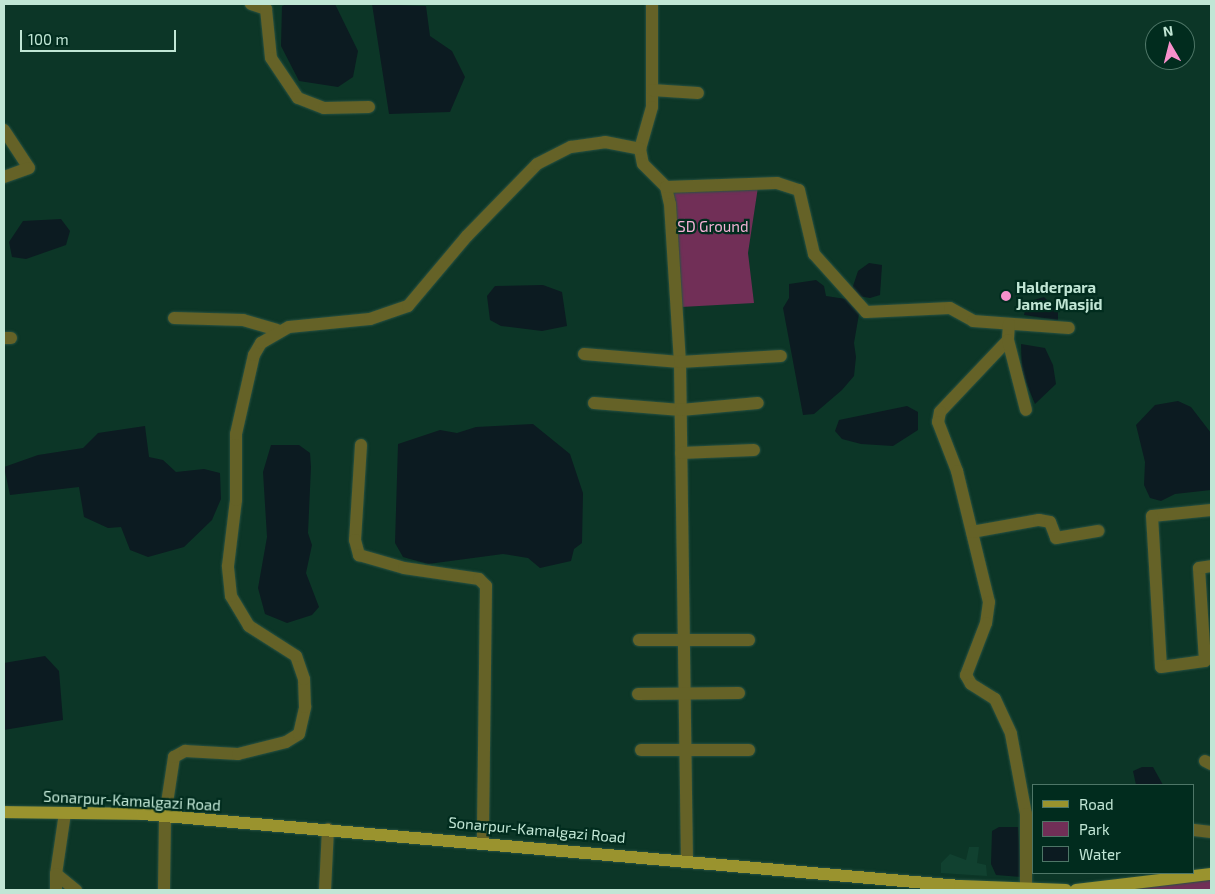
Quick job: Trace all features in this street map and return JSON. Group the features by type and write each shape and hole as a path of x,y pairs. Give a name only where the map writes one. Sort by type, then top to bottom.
{"main road":[{"name":"Sonarpur-Kamalgazi Road","path":"4,812 165,816 687,860 960,888 1066,890"},
{"path":"1076,890 1211,874"}],"street":[{"path":"252,4 266,9 271,58 298,98 324,108 369,107"},
{"path":"652,4 652,90 640,149 643,164 666,187 680,362 687,860"},
{"path":"652,90 698,92"},
{"path":"4,130 29,168 4,177"},
{"path":"174,318 243,320 277,330 370,319 408,306 467,236 536,164 590,142 640,149"},
{"path":"666,187 790,184 804,199 814,254 840,279 860,307 893,314 950,308 973,321 1069,328"},
{"path":"1009,324 1008,340 1026,410"},
{"path":"164,890 165,816 174,757 185,751 238,754 300,734 304,679 296,656 249,626 237,612 228,566 236,500 236,434 244,391 254,355 277,330"},
{"path":"1008,340 940,412 941,434 957,471 989,612 966,675 971,684 995,699 1011,734 1026,814 1026,889"},
{"path":"584,354 680,362 781,356"},
{"path":"594,403 681,410 758,403"},
{"path":"361,445 354,540 359,555 404,568 480,579 486,586 483,842"},
{"path":"681,453 754,450"},
{"path":"1211,510 1152,516 1162,667 1205,661 1199,568 1211,566"},
{"path":"972,532 1039,520 1050,522 1056,538 1098,531"},
{"path":"639,640 749,640"},
{"path":"638,694 739,693"},
{"path":"641,750 749,750"},
{"path":"56,890 56,874 65,813"},
{"path":"325,890 328,830"},
{"path":"1195,830 1211,832"},
{"path":"56,874 76,890"}],"shaded area":[{"path":"969,847 979,847 977,863 986,865 987,876 941,873 941,863 950,854 966,860"}],"green space":[{"name":"SD Ground","path":"758,187 748,253 754,303 681,307 671,190"},
{"path":"1211,878 1211,890 1118,890"}],"water":[{"path":"287,4 335,4 358,51 353,77 338,87 299,81 281,46 282,6"},
{"path":"372,4 426,6 430,36 452,51 465,77 450,112 389,114"},
{"path":"61,219 70,231 66,245 26,259 12,257 9,242 23,221"},
{"path":"869,263 882,265 880,295 870,298 858,296 852,289 858,271"},
{"path":"816,280 824,286 826,296 846,299 859,314 854,343 856,357 854,376 842,390 814,414 803,415 783,308 789,298 789,284"},
{"path":"543,285 562,292 567,326 542,331 501,326 490,320 487,296 495,286"},
{"path":"1044,297 1058,311 1058,320 1024,315 1027,302"},
{"path":"1021,344 1045,348 1053,365 1056,384 1035,404 1022,373"},
{"path":"1178,401 1191,407 1211,433 1211,490 1175,494 1161,501 1150,498 1144,485 1145,462 1136,425 1155,405"},
{"path":"907,406 918,412 918,430 893,446 861,444 842,439 835,431 839,420"},
{"path":"533,424 570,454 583,493 582,543 574,549 571,561 540,568 528,558 503,554 428,564 403,557 395,543 398,444 440,430 457,433 476,427"},
{"path":"145,426 149,457 163,460 176,472 204,469 220,473 221,499 212,520 184,547 148,557 130,550 121,527 108,528 84,517 79,487 10,495 4,467 38,455 83,448 98,433"},
{"path":"271,445 299,445 310,453 308,533 312,545 306,573 319,607 312,615 287,623 265,614 258,588 267,537 263,472"},
{"path":"45,656 59,671 63,720 4,730 4,663"},
{"path":"1142,767 1153,767 1162,784 1136,784 1133,771"},
{"path":"999,827 1018,827 1021,877 996,875 991,864 992,831"}],"place":[{"name":"Halderpara Jame Masjid","path":"1006,296"}]}
